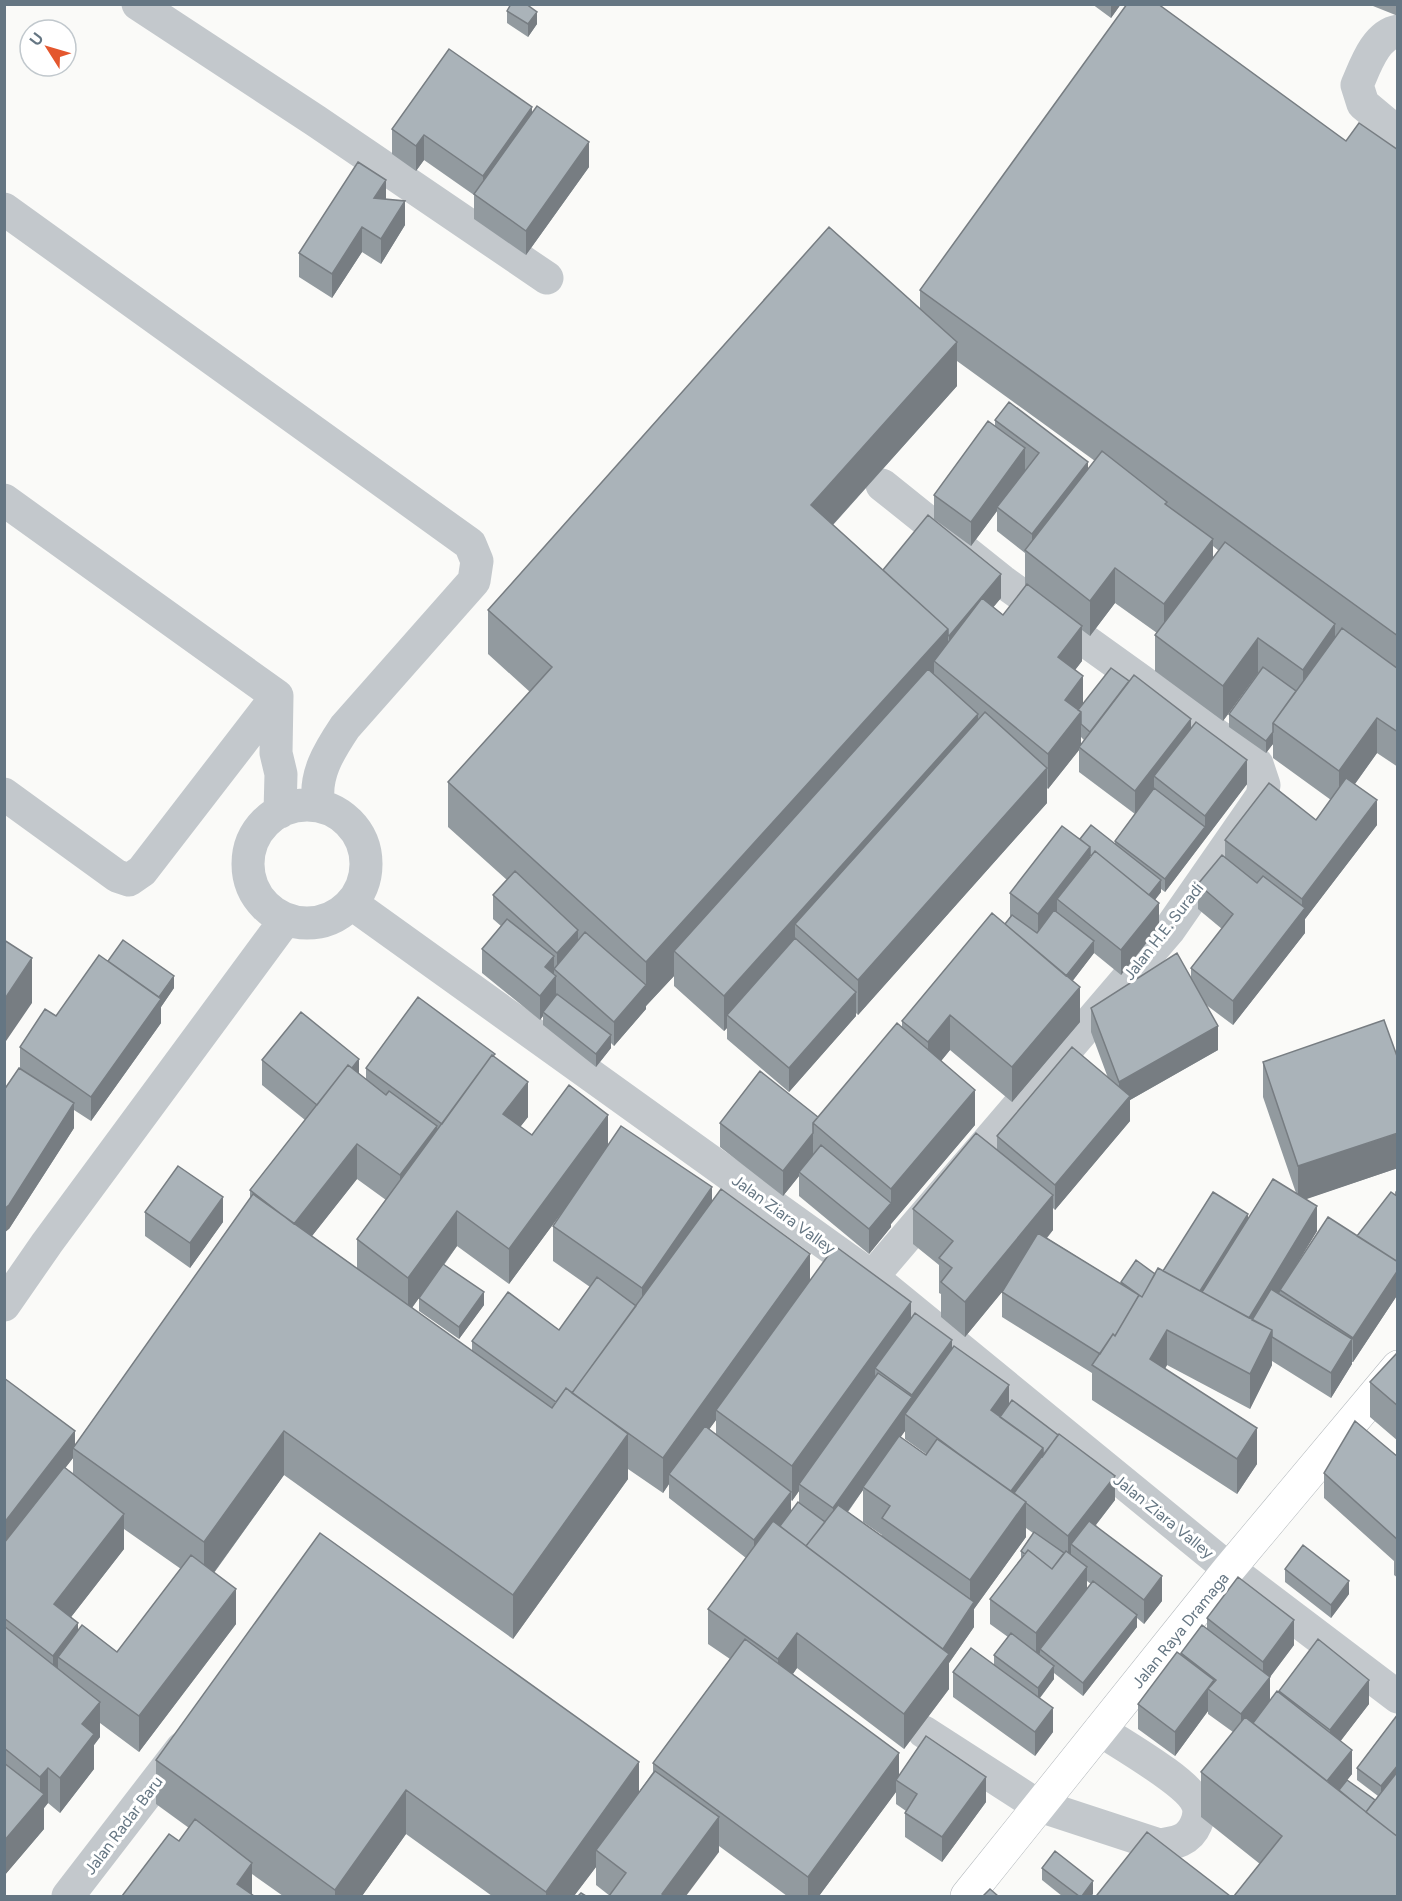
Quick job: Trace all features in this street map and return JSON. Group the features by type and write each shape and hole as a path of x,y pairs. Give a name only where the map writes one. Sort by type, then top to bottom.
{"highway":[{"name":"Jalan Raya Dramaga","path":"967,1896 1037,1805 1228,1569 1398,1367"}],"street":[{"path":"138,4 326,127 548,278"},
{"path":"1398,31 1390,32 1372,52 1357,85 1363,104 1398,133"},
{"path":"4,209 470,544 477,561 474,581 345,727 329,750 318,777 319,806"},
{"name":"Jalan H.E. Suradi","path":"872,1277 1169,930 1262,796 1264,785 1257,765 1002,581 882,484"},
{"path":"4,500 277,696"},
{"path":"277,696 276,753 281,774 280,812"},
{"path":"4,794 117,876 129,880 142,872 277,696"},
{"path":"301,805 319,806 346,820 362,841 366,869 363,883 351,903 334,916 320,922 306,923 286,919 257,897 251,882 249,867 254,838 262,826 280,812 301,805"},
{"name":"Jalan Ziara Valley","path":"351,903 872,1277 1228,1569 1398,1697"},
{"path":"4,1305 47,1243 286,919"},
{"name":"Jalan Radar Baru","path":"68,1896 200,1722"},
{"path":"924,1732 1037,1805 1159,1845 1179,1842 1192,1833 1198,1821 1198,1806 1185,1789 1100,1730"}],"building":[{"path":"511,4 526,4 537,12 528,24 507,11"},
{"path":"1127,4 1158,4 1346,141 1359,123 1398,150 1398,636 920,290"},
{"path":"449,49 532,107 483,176 424,135 416,146 392,129"},
{"path":"537,106 589,142 526,231 474,194"},
{"path":"358,162 386,180 374,198 405,201 381,239 362,227 332,274 299,253"},
{"path":"829,227 957,342 811,505 948,629 646,962 448,782 552,667 488,610"},
{"path":"1009,402 1088,462 1032,534 997,507 1039,453 995,420"},
{"path":"988,421 1025,448 971,522 934,495"},
{"path":"1102,451 1167,502 1165,504 1213,539 1164,604 1115,568 1090,601 1025,550"},
{"path":"928,515 1001,574 949,636 948,629 883,570"},
{"path":"1225,542 1335,624 1303,670 1258,638 1223,686 1155,635"},
{"path":"1027,584 1082,626 1058,657 1083,676 1065,700 1081,712 1048,754 934,661 982,598 1003,615"},
{"path":"1342,628 1398,669 1398,732 1377,718 1339,771 1273,723"},
{"path":"1263,667 1296,691 1273,723 1273,732 1266,741 1229,714"},
{"path":"1111,668 1129,681 1090,732 1081,724 1081,712 1078,710"},
{"path":"928,669 978,714 724,996 674,951"},
{"path":"1134,675 1191,719 1135,791 1079,747"},
{"path":"985,712 1047,768 858,980 795,924"},
{"path":"1196,722 1247,760 1205,816 1154,776"},
{"path":"1346,778 1377,800 1302,899 1225,840 1269,783 1316,820"},
{"path":"1154,788 1205,827 1165,879 1115,841"},
{"path":"1091,825 1161,880 1149,895 1095,851 1090,855 1090,847 1080,839"},
{"path":"1062,826 1090,847 1038,914 1010,893"},
{"path":"1095,851 1159,903 1121,950 1057,899"},
{"path":"1222,855 1257,883 1263,876 1305,908 1233,1001 1191,968 1233,914 1198,884"},
{"path":"515,871 578,930 557,953 493,895"},
{"path":"1054,910 1094,941 1066,976 1005,924 1012,915 1037,933"},
{"path":"992,913 1080,987 1012,1067 950,1015 928,1042 902,1021"},
{"path":"507,919 554,956 545,967 556,976 540,996 482,949"},
{"path":"585,932 646,985 614,1022 554,969"},
{"path":"795,938 856,992 789,1068 727,1015"},
{"path":"4,940 32,958 4,1000"},
{"path":"123,940 174,976 159,997 108,961"},
{"path":"1177,953 1218,1026 1119,1082 1091,1008"},
{"path":"99,955 161,999 91,1097 20,1047 45,1009 56,1016"},
{"path":"557,994 611,1035 596,1054 543,1012"},
{"path":"418,997 495,1054 442,1124 366,1068"},
{"path":"301,1012 359,1059 352,1068 348,1065 317,1105 262,1060"},
{"path":"1384,1020 1398,1059 1398,1133 1298,1166 1263,1062"},
{"path":"897,1023 975,1090 891,1189 813,1123"},
{"path":"1072,1047 1130,1096 1055,1185 997,1136"},
{"path":"492,1055 528,1082 503,1114 532,1135 569,1085 608,1115 509,1249 457,1211 408,1278 357,1239"},
{"path":"348,1065 386,1095 389,1091 437,1126 400,1175 357,1144 294,1224 250,1190"},
{"path":"19,1068 74,1103 9,1205 4,1209 4,1090"},
{"path":"760,1071 818,1117 813,1123 813,1133 783,1171 720,1123"},
{"path":"621,1126 712,1187 642,1288 553,1226"},
{"path":"976,1133 1053,1195 965,1302 941,1282 952,1268 939,1258 953,1241 913,1209"},
{"path":"821,1145 891,1203 869,1229 799,1172"},
{"path":"178,1166 223,1197 190,1243 145,1212"},
{"path":"1273,1179 1317,1206 1249,1318 1202,1292"},
{"path":"721,1189 810,1254 663,1458 572,1393"},
{"path":"1213,1192 1248,1214 1200,1291 1163,1271"},
{"path":"1391,1192 1398,1197 1398,1262 1357,1236"},
{"path":"253,1194 552,1408 566,1388 628,1434 513,1595 284,1431 204,1542 73,1448"},
{"path":"1328,1217 1398,1262 1398,1270 1353,1338 1280,1290"},
{"path":"1038,1233 1139,1295 1115,1336 1113,1334 1100,1354 1002,1292"},
{"path":"835,1246 911,1302 792,1466 716,1410"},
{"path":"1136,1260 1155,1274 1142,1297 1121,1282"},
{"path":"443,1264 484,1292 459,1327 419,1298"},
{"path":"1158,1268 1272,1330 1250,1374 1167,1330 1150,1359 1257,1428 1237,1459 1092,1365 1113,1334 1115,1336 1139,1295 1142,1297"},
{"path":"597,1277 636,1306 572,1393 566,1388 556,1402 472,1341 508,1292 559,1330"},
{"path":"1271,1289 1352,1339 1331,1373 1272,1337 1272,1330 1252,1320"},
{"path":"915,1313 952,1340 912,1395 875,1368"},
{"path":"954,1346 1009,1385 991,1410 1043,1448 1011,1491 905,1414"},
{"path":"1398,1352 1398,1406 1370,1382"},
{"path":"878,1373 912,1397 833,1508 799,1484"},
{"path":"4,1378 75,1431 4,1523"},
{"path":"1012,1400 1058,1435 1043,1456 1043,1448 1000,1417"},
{"path":"1355,1421 1398,1457 1398,1540 1324,1473"},
{"path":"705,1426 791,1492 754,1540 669,1474"},
{"path":"1059,1434 1115,1476 1068,1536 1014,1493"},
{"path":"899,1436 926,1455 937,1439 1026,1502 970,1580 882,1518 890,1506 863,1487"},
{"path":"64,1467 124,1514 54,1604 78,1623 53,1656 4,1618 4,1543"},
{"path":"798,1502 825,1522 806,1546 780,1526"},
{"path":"838,1505 974,1602 943,1649 806,1546"},
{"path":"773,1521 949,1654 904,1714 797,1633 778,1659 708,1609"},
{"path":"1089,1521 1162,1576 1144,1600 1071,1544"},
{"path":"1034,1532 1064,1553 1052,1569 1028,1550 1025,1554 1021,1551"},
{"path":"320,1533 639,1762 546,1892 406,1790 335,1890 156,1760"},
{"path":"1303,1545 1349,1581 1331,1605 1285,1569"},
{"path":"1028,1550 1052,1569 1066,1551 1087,1567 1036,1633 990,1599"},
{"path":"191,1555 236,1589 139,1716 58,1657 82,1625 117,1652"},
{"path":"1238,1577 1294,1620 1263,1662 1207,1618"},
{"path":"1093,1581 1137,1615 1083,1683 1040,1649"},
{"path":"1202,1625 1270,1677 1241,1714 1208,1689 1216,1680 1181,1653"},
{"path":"4,1626 100,1702 82,1724 94,1734 60,1778 48,1768 40,1777 4,1748"},
{"path":"1011,1633 1054,1666 1038,1688 994,1655"},
{"path":"745,1639 899,1753 808,1877 653,1763"},
{"path":"1318,1639 1369,1680 1330,1730 1279,1691"},
{"path":"971,1648 1053,1708 1035,1732 953,1672"},
{"path":"1177,1652 1214,1680 1175,1732 1138,1704"},
{"path":"1277,1691 1352,1750 1327,1781 1253,1723"},
{"path":"1398,1714 1398,1765 1381,1786 1357,1768"},
{"path":"1245,1717 1398,1837 1398,1896 1234,1896 1282,1836 1201,1772"},
{"path":"926,1736 986,1777 942,1837 905,1813 917,1794 896,1780"},
{"path":"4,1763 44,1794 4,1841"},
{"path":"655,1771 719,1817 662,1894 666,1896 609,1896 626,1873 596,1850"},
{"path":"1398,1771 1398,1837 1366,1812"},
{"path":"1347,1780 1375,1800 1366,1812 1339,1790"},
{"path":"195,1819 252,1863 237,1884 254,1896 122,1896 169,1834 179,1841"},
{"path":"1147,1832 1230,1896 1097,1895"},
{"path":"1055,1851 1093,1881 1082,1896 1042,1868"},
{"path":"990,1889 998,1896 983,1896"}]}
